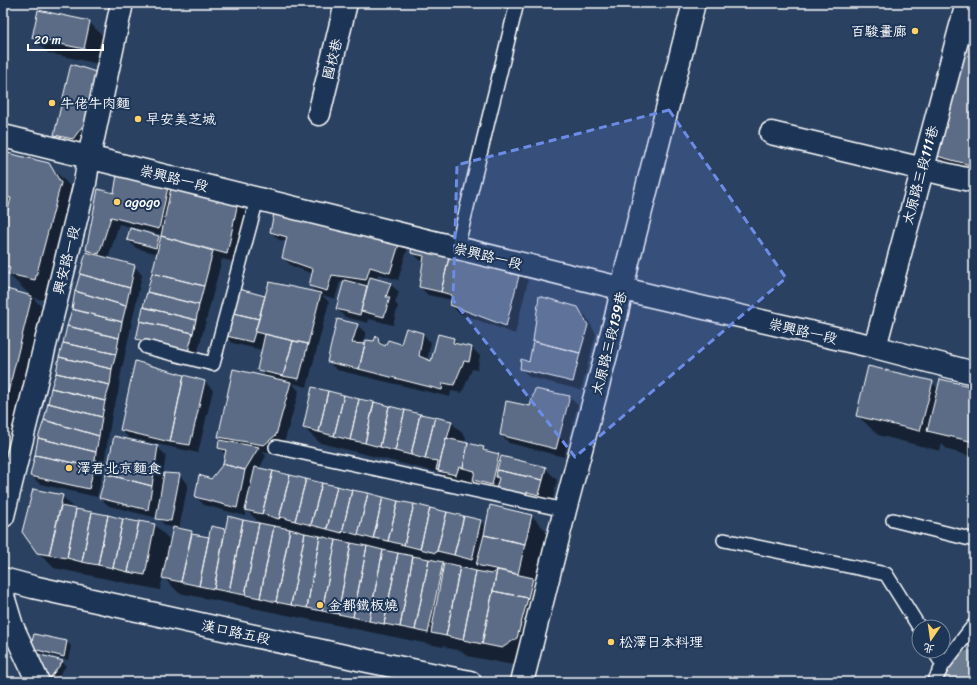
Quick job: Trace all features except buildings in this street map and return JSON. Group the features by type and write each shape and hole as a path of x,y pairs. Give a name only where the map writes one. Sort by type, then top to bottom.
{"street":[{"name":"興安路一段","path":"3,516 85,183 122,3"},
{"name":"國校巷","path":"318,114 346,3"},
{"name":"太原路三段139巷","path":"522,682 564,510 614,325 694,3"},
{"name":"太原路三段111巷","path":"875,347 967,3"},
{"path":"771,132 974,181"},
{"name":"崇興路一段","path":"3,136 652,296 875,347 974,373"},
{"name":"漢口路五段","path":"3,579 343,656 470,682"},
{"path":"3,596 12,626 38,682"}],"lane":[{"path":"456,248 517,3"},
{"path":"146,348 213,364 257,199"},
{"path":"276,447 564,510"},
{"path":"893,520 974,540"},
{"path":"724,540 886,574 914,619"},
{"path":"934,682 943,664 974,625"},
{"path":"940,659 943,664"}],"highlighted area":[{"path":"669,110 786,278 575,457 453,300 457,165"}],"waterway":[{"path":"967,682 974,672"}],"place":[{"name":"百駿畫廊","path":"915,31"},
{"name":"牛佬牛肉麵","path":"52,103"},
{"name":"早安美芝城","path":"138,119"},
{"name":"agogo","path":"117,202"},
{"name":"澤君北京麵食","path":"69,468"},
{"name":"金都鐵板燒","path":"320,605"},
{"name":"松澤日本料理","path":"611,642"}]}
